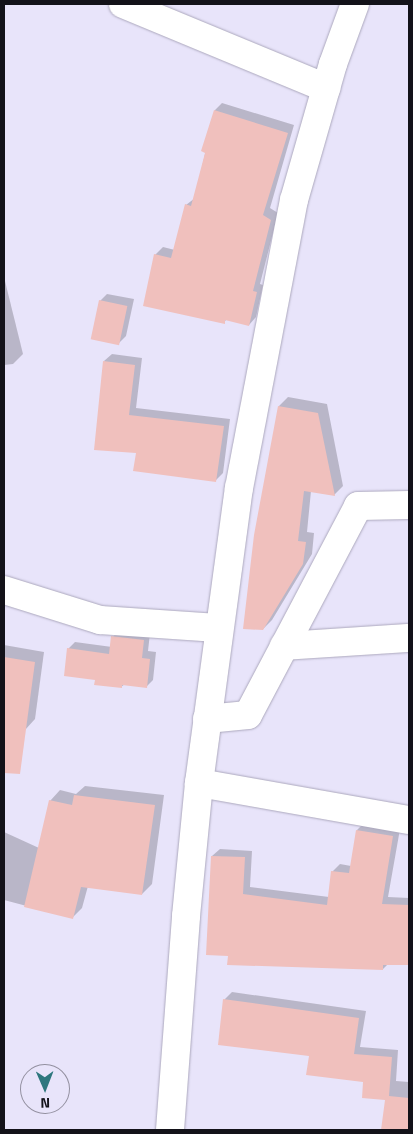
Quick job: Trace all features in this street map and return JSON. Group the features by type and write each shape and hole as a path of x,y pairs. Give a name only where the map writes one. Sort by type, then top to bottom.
{"street":[{"path":"123,4 326,88"},
{"path":"170,1130 186,916 199,783 218,628 239,488 294,200 326,88 356,4"},
{"path":"207,719 248,715 358,506 409,505"},
{"path":"4,590 100,620 218,628"},
{"path":"284,646 409,638"},
{"path":"199,783 409,820"}],"building":[{"path":"214,110 288,133 263,215 271,220 253,291 257,292 249,326 225,320 225,324 143,306 154,254 171,258 185,204 191,206 205,153 201,151"},
{"path":"99,300 127,306 119,345 91,339"},
{"path":"103,361 135,365 129,415 224,426 216,482 133,471 136,453 94,450"},
{"path":"278,406 318,413 335,496 304,491 298,541 306,542 303,564 263,630 243,629 254,535"},
{"path":"111,636 144,640 142,658 150,659 147,688 122,685 122,688 94,685 95,680 64,676 67,648 109,654"},
{"path":"4,657 35,662 20,774 4,773"},
{"path":"74,795 155,805 142,895 81,887 73,919 24,907 49,800 72,805"},
{"path":"356,830 393,836 382,904 409,905 409,965 383,965 383,970 227,965 228,956 206,955 211,856 245,857 243,894 327,905 331,871 349,873"},
{"path":"223,999 359,1018 354,1054 392,1057 389,1096 409,1098 409,1130 381,1130 385,1100 362,1098 363,1082 306,1075 309,1056 218,1045"}]}
